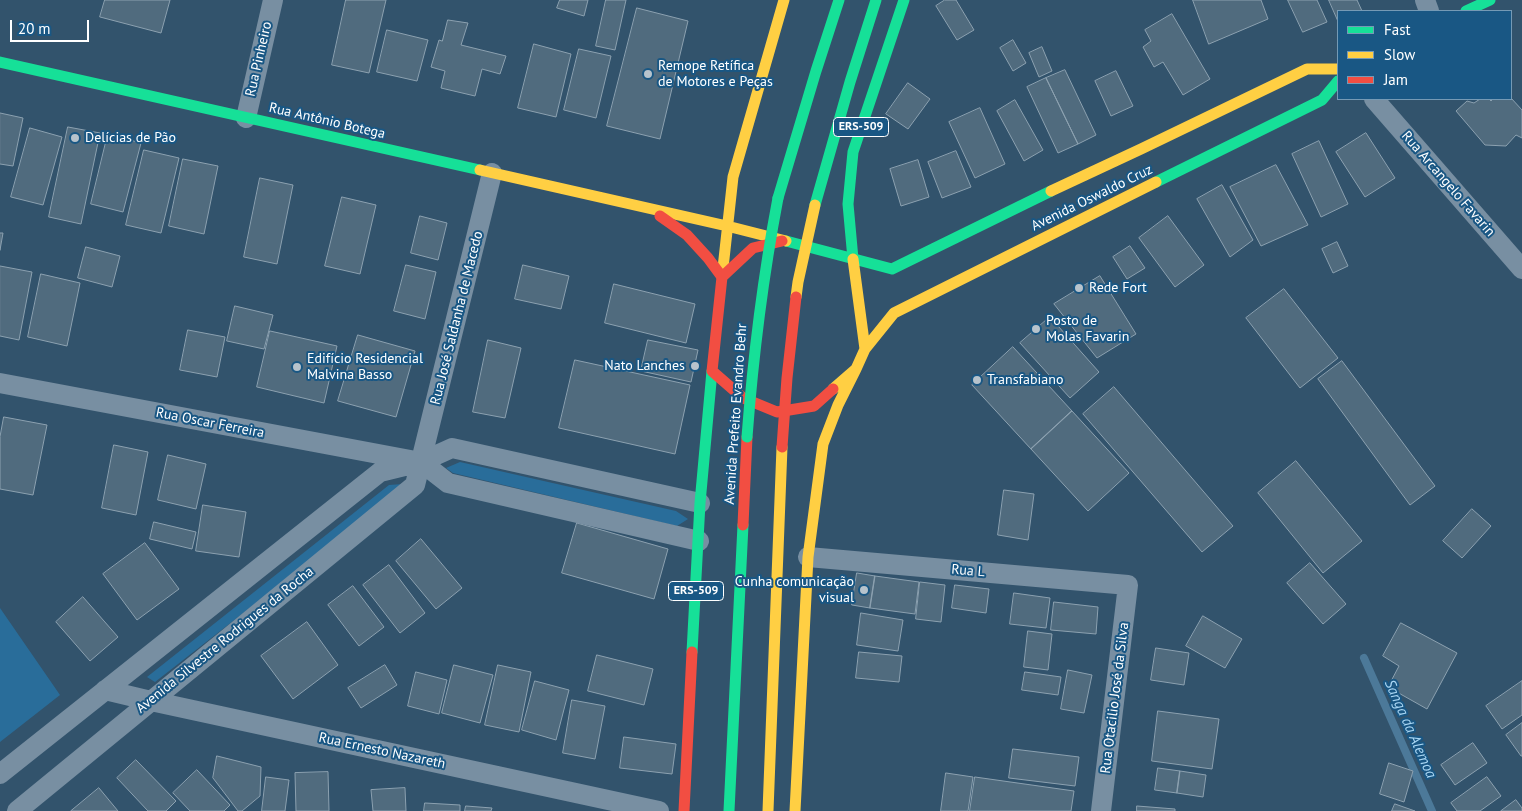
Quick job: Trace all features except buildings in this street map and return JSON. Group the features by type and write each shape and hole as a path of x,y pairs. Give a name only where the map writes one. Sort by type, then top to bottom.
{"main road":[{"name":"ERS-509","path":"722,276 732,177 784,0"},
{"name":"Avenida Prefeito Evandro Behr","path":"729,811 752,370 766,263 778,198 839,0"},
{"name":"ERS-509","path":"768,811 782,447 798,282 815,205 850,82 876,0"},
{"name":"ERS-509","path":"865,349 848,204 853,152 904,0"},
{"path":"1468,10 1490,0"},
{"name":"Rua Antônio Botega","path":"0,62 727,226 782,241"},
{"name":"Avenida Oswaldo Cruz","path":"853,259 892,269 1076,178 1144,153 1307,69 1337,69"},
{"name":"Avenida Oswaldo Cruz","path":"865,349 894,313 1158,176 1322,100 1337,82"},
{"name":"Rua Antônio Botega","path":"648,208 688,235 722,276"},
{"path":"722,276 753,248 782,241 853,259"},
{"name":"Avenida Prefeito Evandro Behr","path":"712,370 722,276"},
{"path":"795,811 808,557 823,444 838,405 865,349"},
{"path":"712,370 743,398 776,412 814,406 856,369"},
{"name":"ERS-509","path":"684,811 700,503 712,370"}],"street":[{"name":"Rua Pinheiro","path":"246,118 273,0"},
{"name":"Rua Arcangelo Favarin","path":"1375,100 1522,269"},
{"name":"Rua José Saldanha de Macedo","path":"421,462 492,173"},
{"name":"Rua Oscar Ferreira","path":"0,383 421,462"},
{"path":"0,774 380,472 421,462 452,448 700,503"},
{"path":"421,462 448,484 699,541"},
{"name":"Avenida Silvestre Rodrigues da Rocha","path":"17,811 415,485 421,462"},
{"name":"Rua L","path":"808,557 1128,585"},
{"name":"Rua Otacilio José da Silva","path":"1101,811 1128,585"},
{"name":"Rua Ernesto Nazareth","path":"105,690 659,811"}],"shaded area":[{"path":"460,462 676,511 688,519 677,526 453,473 446,468"},
{"path":"403,484 393,496 155,682 147,677 389,485"},
{"path":"0,608 60,695 0,742"}],"waterway":[{"name":"Sanga da Alemoa","path":"1364,658 1432,811"}],"traffic: fast":[{"path":"778,198 839,0"},
{"path":"815,205 850,82 876,0"},
{"path":"853,259 848,204 853,152 904,0"},
{"path":"1468,10 1490,0"},
{"path":"0,62 480,170"},
{"path":"1156,182 1322,100 1337,82"},
{"path":"786,241 892,269 1051,191"},
{"path":"747,437 759,317 778,198"},
{"path":"692,652 700,503 712,371"},
{"path":"729,811 743,525"}],"traffic: slow":[{"path":"722,277 733,177 784,0"},
{"path":"1051,191 1307,69 1337,69"},
{"path":"480,170 786,241"},
{"path":"865,349 894,313 1156,182"},
{"path":"796,297 815,205"},
{"path":"833,389 856,369 865,349 853,259"},
{"path":"795,811 808,557 823,444 838,405 856,369"},
{"path":"768,811 782,447"}],"traffic: jam":[{"path":"660,216 687,235 722,277"},
{"path":"722,277 753,248 782,241"},
{"path":"722,277 712,371 743,398 777,412 814,406 833,389"},
{"path":"782,447 796,297"},
{"path":"743,525 747,437"},
{"path":"684,811 692,652"}],"place":[{"name":"Remope Retífica de Motores e Peças","path":"648,74"},
{"name":"Delícias de Pão","path":"75,138"},
{"name":"Rede Fort","path":"1079,288"},
{"name":"Posto de Molas Favarin","path":"1036,329"},
{"name":"Nato Lanches","path":"695,366"},
{"name":"Edifício Residencial Malvina Basso","path":"297,367"},
{"name":"Transfabiano","path":"977,380"},
{"name":"Cunha comunicação visual","path":"864,590"}]}
